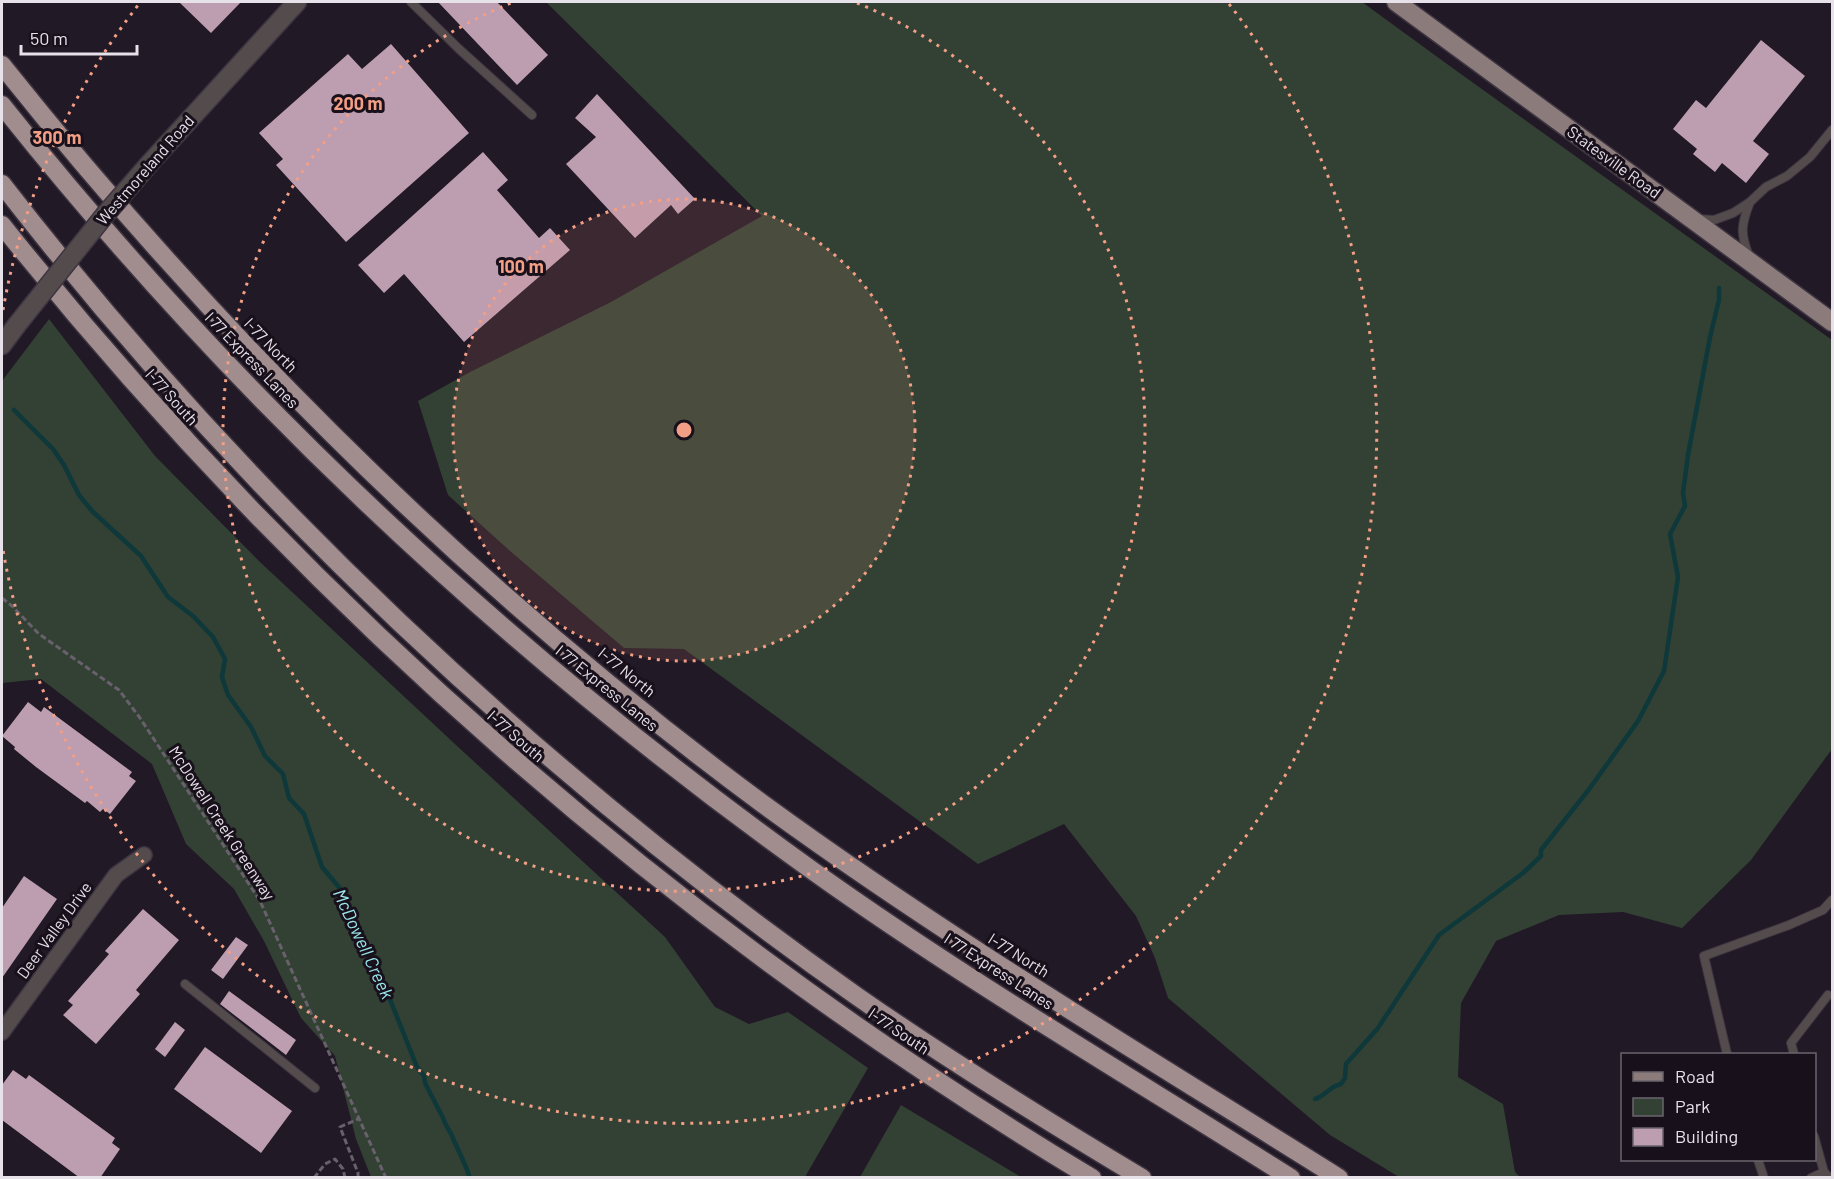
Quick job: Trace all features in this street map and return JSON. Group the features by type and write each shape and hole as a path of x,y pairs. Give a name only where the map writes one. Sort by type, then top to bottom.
{"highway":[{"name":"I-77 North","path":"2,65 129,218 258,359 403,502 563,646 742,788 897,899 1339,1178"},
{"name":"I 77 Express Lanes","path":"2,105 118,245 247,385 420,554 547,665 679,771 814,872 883,920 1291,1178"},
{"path":"2,184 110,317 246,468 398,621 514,727 650,841 831,977 997,1089 1142,1178"},
{"name":"I-77 South","path":"2,225 146,397 254,513 381,639 505,753 634,861 780,972 913,1065 1092,1178"}],"main road":[{"name":"Statesville Road","path":"1396,2 1833,321"}],"street":[{"name":"Westmoreland Road","path":"2,345 104,216 297,2"},
{"name":"Deer Valley Drive","path":"2,1032 116,875 144,855"}],"lane":[{"path":"411,2 532,115"},
{"path":"1692,219 1714,220 1733,213 1810,158 1833,130"},
{"path":"1750,202 1743,221 1742,238 1752,263"},
{"path":"1727,1053 1704,956 1790,925 1823,910 1833,900"},
{"path":"185,984 315,1088"},
{"path":"1794,1053 1791,1043 1828,995"},
{"path":"1811,1178 1827,1175 1816,1139"},
{"path":"1758,1161 1764,1178"}],"path":[{"name":"McDowell Creek Greenway","path":"2,598 39,634 119,690 140,718 260,900 386,1178"},
{"path":"358,1118 340,1127 358,1178"},
{"path":"314,1178 325,1164 335,1159 343,1169 345,1178"}],"green space":[{"path":"546,2 1362,2 1832,340 1832,749 1751,860 1682,928 1623,912 1559,915 1496,941 1461,1003 1458,1077 1503,1104 1515,1172 1520,1177 1399,1177 1330,1135 1168,998 1155,958 1136,916 1064,824 978,864 684,649 624,648 448,495 418,401 470,372 611,302 762,216"},
{"path":"49,319 155,456 260,562 665,937 715,1007 749,1024 788,1012 868,1068 805,1177 371,1177 356,1139 335,1056 301,1018 264,941 234,889 186,844 152,764 41,679 2,683 2,381"},
{"path":"901,1105 1021,1177 860,1177"}],"building":[{"path":"179,2 241,2 211,33"},
{"path":"438,2 497,2 548,55 517,85"},
{"path":"1761,40 1805,76 1753,141 1769,154 1746,183 1722,163 1715,172 1693,154 1697,149 1673,129 1696,100 1706,108"},
{"path":"391,44 469,133 346,242 276,165 283,159 259,133 348,54 362,69"},
{"path":"597,94 695,199 678,214 671,205 635,238 566,164 596,137 575,118"},
{"path":"483,152 508,180 497,190 539,238 550,228 570,250 464,342 404,274 384,293 358,265"},
{"path":"28,702 41,712 44,707 132,772 129,776 136,781 110,814 103,809 100,812 87,801 85,803 36,767 2,736"},
{"path":"24,876 57,899 2,978 2,908"},
{"path":"143,909 179,940 136,990 140,994 96,1044 63,1015 73,1005 68,1001 109,954 105,951"},
{"path":"236,937 248,945 223,979 211,970"},
{"path":"229,991 296,1040 286,1055 220,1004"},
{"path":"175,1022 185,1030 165,1057 155,1049"},
{"path":"205,1047 292,1111 261,1153 174,1089"},
{"path":"13,1070 26,1079 29,1075 115,1138 112,1143 120,1149 100,1178 80,1178 2,1120 2,1085"}],"waterway":[{"path":"1315,1099 1341,1084 1345,1078 1346,1064 1378,1028 1439,935 1523,873 1541,856 1541,850 1590,788 1638,721 1664,671 1678,577 1670,534 1685,506 1683,493 1688,455 1719,300 1719,288"},
{"name":"McDowell Creek","path":"14,410 53,449 79,495 92,511 141,556 168,597 193,616 213,637 225,659 222,677 228,695 251,727 265,756 283,774 289,798 304,814 322,867 343,892 348,909 387,992 417,1067 424,1076 425,1083 470,1178"}]}
